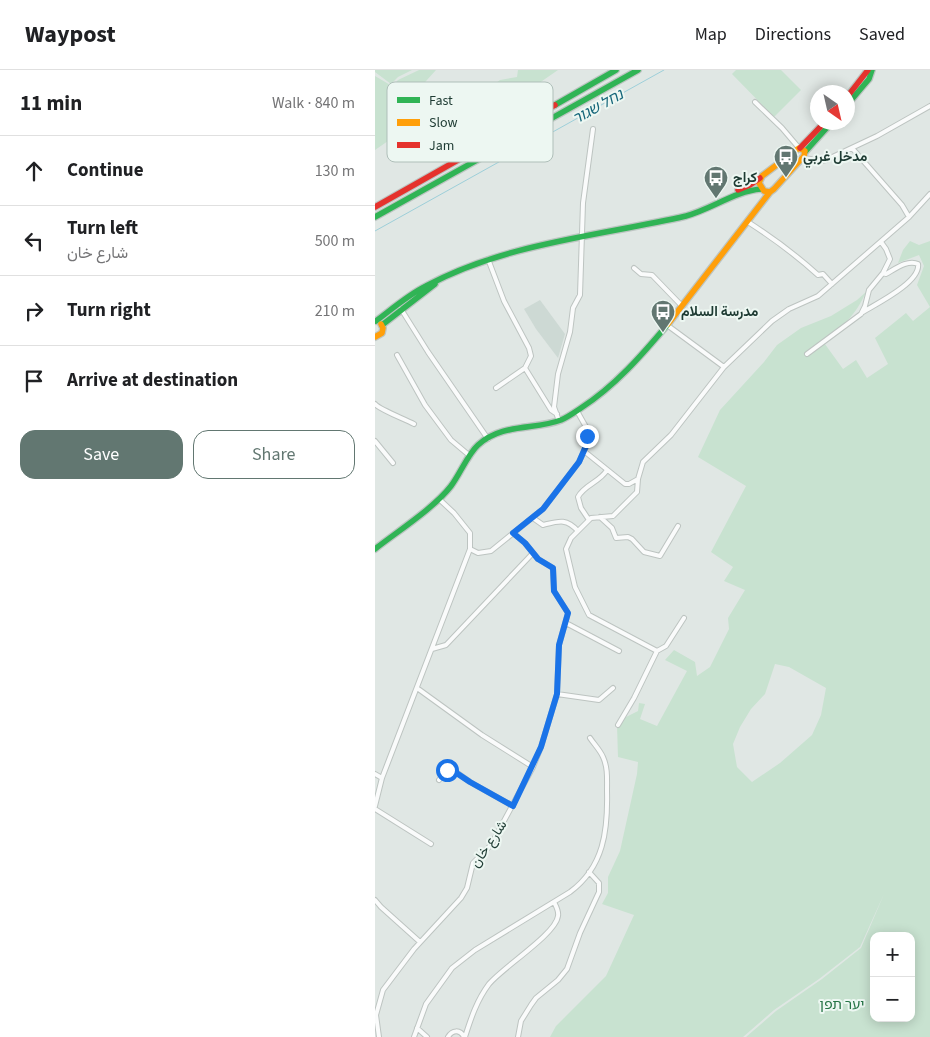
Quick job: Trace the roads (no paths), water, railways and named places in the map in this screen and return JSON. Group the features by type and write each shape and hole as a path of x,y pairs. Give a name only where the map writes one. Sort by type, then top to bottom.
{"main road":[{"path":"553,106 616,70"},
{"path":"553,117 638,70"},
{"path":"855,87 868,70"},
{"path":"855,96 869,79 872,70"},
{"path":"375,549 439,499 451,486 478,445 499,433 577,411 625,373 667,325 770,192 778,186 819,130"},
{"path":"667,220 750,185 802,152 824,130"},
{"path":"375,207 454,162"},
{"path":"375,216 472,162"},
{"path":"760,178 761,189"},
{"path":"382,326 376,321 425,286 488,259 519,250 667,220 697,212 749,190 761,189 770,192"},
{"path":"375,337 382,333 382,326 436,282"}],"street":[{"path":"755,102 782,128 802,152 816,162 823,161 852,148 930,106"},
{"path":"558,417 554,407 557,374 570,332 573,308 581,295 583,203 593,129"},
{"path":"852,148 903,205 909,217"},
{"path":"657,651 589,615 575,587 566,549 571,538 591,518 613,516 637,492 638,479 643,462 671,435 724,366 771,321 789,309 818,296 909,217 930,194"},
{"path":"748,222 775,239 803,261 817,275 823,274 832,284"},
{"path":"861,314 869,290 883,273 890,259 881,242"},
{"path":"488,259 504,301 529,348 531,356 525,368 496,388"},
{"path":"807,354 861,314 905,286 919,267 915,262 907,263 886,274 883,273"},
{"path":"634,268 641,274 652,275 682,306"},
{"path":"401,309 427,352 488,439"},
{"path":"667,325 724,366"},
{"path":"397,355 425,405 451,440 470,456"},
{"path":"525,368 551,410 558,417"},
{"path":"375,404 379,409 390,411 414,424"},
{"path":"470,549 478,553 491,551 543,509 579,462 584,451 587,436 586,427 577,411"},
{"path":"375,441 393,463"},
{"path":"584,451 625,484 638,479"},
{"path":"589,520 581,508 577,497 583,490 603,476 607,470"},
{"path":"431,844 375,808 382,778 470,549 470,533 454,513 439,499"},
{"path":"600,517 611,528 616,538 629,537 644,552 660,556 678,526"},
{"path":"533,518 543,525 562,521 571,523 578,531"},
{"name":"شارع خان","path":"379,1037 376,1015 383,990 420,942 461,898 467,888 473,863 491,846 533,767 557,694 559,645 568,613 554,591 553,568 538,559 525,543 513,533"},
{"path":"432,649 447,646 533,553"},
{"path":"618,725 657,651 666,646 684,618"},
{"path":"565,623 619,650"},
{"path":"417,688 482,735 533,767"},
{"path":"557,694 599,700 613,688"},
{"path":"414,1037 431,996 452,968 475,950 575,888 589,872 605,839 608,809 607,770 602,756 589,738"},
{"path":"439,780 449,768 513,806"},
{"path":"375,774 382,778"},
{"path":"518,1037 521,1021 531,1005 567,970 577,940 599,892 599,883 589,872"},
{"path":"375,900 381,908 420,942"},
{"path":"459,1032 464,1037 478,1002 503,969 541,938 557,921 559,914 554,902"},
{"path":"448,1037 453,1032 465,1030 469,1025"},
{"path":"417,1028 427,1037"}],"waterway":[{"name":"נחל שגור","path":"553,132 664,70"},
{"name":"נחל שגור","path":"375,231 499,162"}],"place":[{"name":"مدخل غربي","path":"786,178"},
{"name":"كراج","path":"716,199"},
{"name":"مدرسة السلام","path":"663,333"}],"park label":[{"name":"יער תפן","path":"842,1005"}]}
